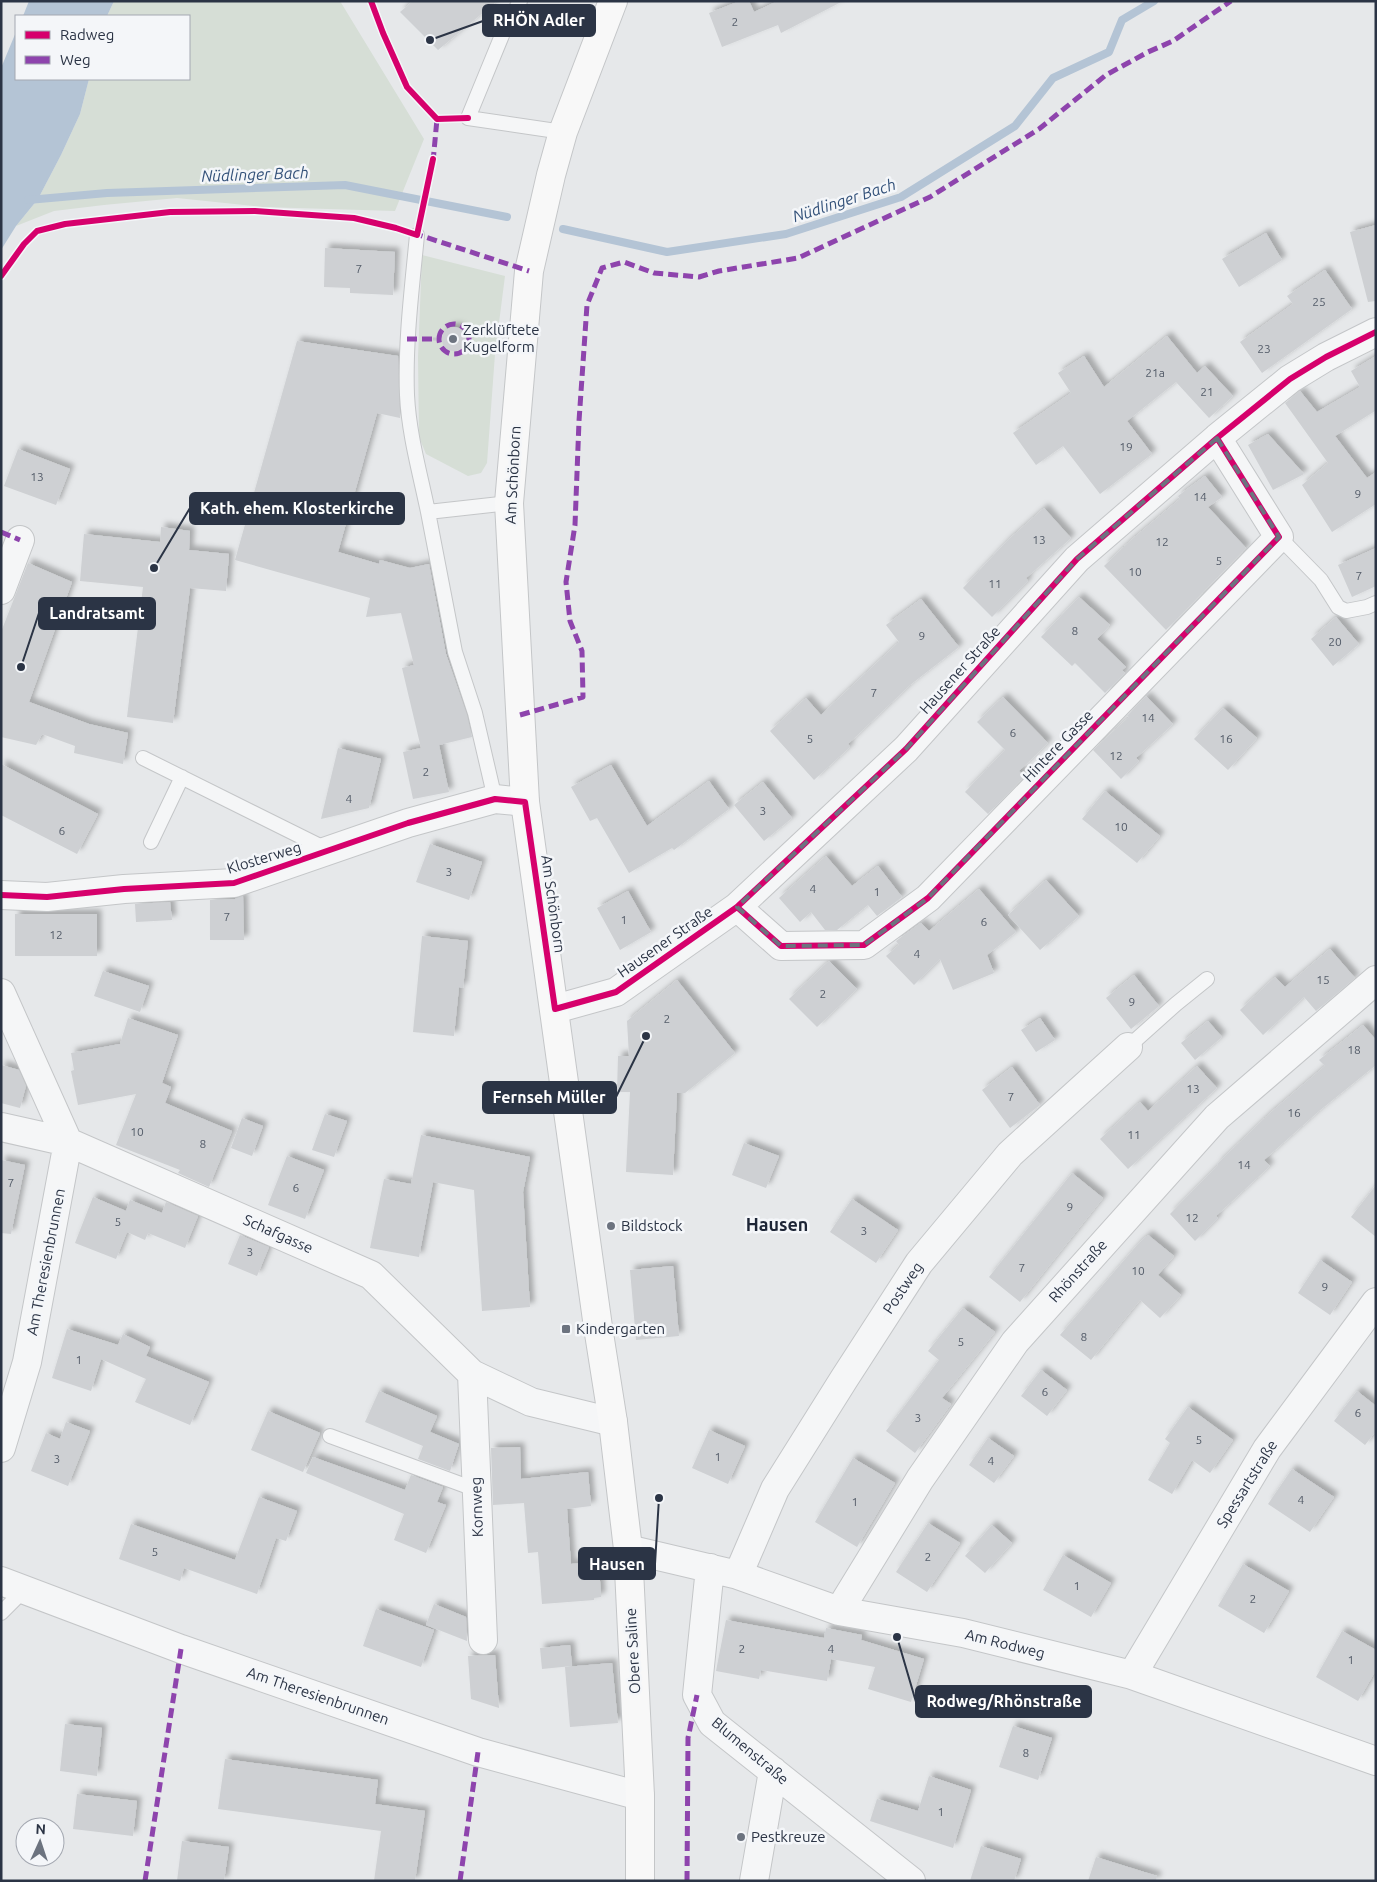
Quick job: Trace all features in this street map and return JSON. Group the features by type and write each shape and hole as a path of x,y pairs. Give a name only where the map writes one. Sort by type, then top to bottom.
{"main road":[{"name":"Am Schönborn","path":"613,1 563,132 529,271 509,503 525,802 598,1328 613,1422"},
{"name":"Obere Saline","path":"613,1422 628,1549 640,1796 640,1881"}],"street":[{"name":"Hausener Straße","path":"555,1009 616,992 737,907 906,749 1077,559 1217,438 1290,379 1326,357 1376,332"},
{"path":"1217,438 1279,537"},
{"name":"Hintere Gasse","path":"737,907 781,946 864,945 928,898 1279,537"},
{"path":"1,590 20,540"},
{"name":"Klosterweg","path":"1,895 46,897 124,889 234,884 408,823 495,799 525,802"},
{"name":"Rhönstraße","path":"839,1611 920,1479 1014,1342 1217,1117 1376,980"},
{"path":"1,993 68,1142"},
{"name":"Postweg","path":"738,1575 776,1489 919,1263 1010,1154 1128,1047"},
{"path":"1,1127 68,1142"},
{"name":"Schafgasse","path":"68,1142 371,1275 472,1374 531,1402 613,1422"},
{"name":"Am Theresienbrunnen","path":"1,1448 27,1362 68,1142"},
{"name":"Spessartstraße","path":"1132,1676 1267,1449 1376,1302"},
{"name":"Kornweg","path":"472,1374 483,1640"},
{"name":"Am Rodweg","path":"628,1549 738,1575 839,1611 963,1633 1132,1676 1374,1757"},
{"name":"Blumenstraße","path":"710,1568 698,1695 712,1723 910,1881"},
{"name":"Am Theresienbrunnen","path":"12,1585 181,1649 469,1748 640,1796"},
{"path":"754,1881 773,1772"}],"lane":[{"path":"520,1 505,28 468,118 563,132"},
{"path":"417,235 407,339 407,396 412,438 455,652 475,713 495,799"},
{"path":"428,512 509,503"},
{"path":"1279,537 1321,580 1338,607 1346,611 1367,608 1376,603"},
{"path":"143,758 329,851"},
{"path":"151,842 182,777"},
{"path":"1128,1047 1176,1004 1207,980"},
{"path":"330,1436 477,1490"},
{"path":"1,1613 12,1585"}],"highlighted area":[{"path":"1217,438 1279,537 928,898 864,945 781,946 737,907 906,749 1077,559"}],"shaded area":[{"path":"114,1 340,1 424,139 395,211 262,207 177,198 54,211 16,226 38,199 61,155 80,114 89,80 190,80 190,15 107,15"},
{"path":"422,255 505,276 495,354 487,463 481,473 468,476 426,454 419,437 418,357"}],"water":[{"path":"29,1 114,1 107,15 23,15"},
{"path":"15,34 15,80 89,80 80,114 61,155 38,199 16,226 1,250 1,68"}],"building":[{"path":"413,1 497,1 438,50 400,12"},
{"path":"740,1 749,1 754,12 778,1 843,1 781,33 778,25 722,47 709,13"},
{"path":"1376,225 1376,301 1368,302 1350,232"},
{"path":"1266,233 1282,260 1239,287 1222,259"},
{"path":"325,248 395,252 393,295 350,293 350,288 324,287"},
{"path":"1325,270 1352,309 1262,373 1240,342 1293,304 1287,296"},
{"path":"454,327 459,328 465,334 465,344 459,350 454,351 449,350 443,344 442,339 443,334 449,328"},
{"path":"1167,336 1197,373 1205,366 1233,396 1209,418 1176,382 1127,421 1152,454 1100,494 1063,446 1036,465 1013,433 1071,393 1058,373 1084,356 1104,387"},
{"path":"297,341 398,356 400,418 377,413 338,552 379,564 380,560 410,568 429,564 446,654 467,715 472,737 439,745 449,792 413,799 403,752 421,748 402,668 414,665 401,613 366,617 370,598 235,560"},
{"path":"1376,356 1376,413 1375,411 1335,436 1367,478 1376,472 1376,504 1332,532 1302,485 1328,463 1285,403 1300,391 1317,412 1360,387 1351,371"},
{"path":"1268,434 1304,474 1273,490 1248,445"},
{"path":"18,449 70,469 56,505 4,486"},
{"path":"1205,476 1222,497 1208,507 1246,548 1166,630 1104,566 1130,541 1180,499 1178,496"},
{"path":"1044,508 1071,538 1026,578 1028,581 992,617 963,588 1007,541"},
{"path":"161,527 190,531 189,550 229,554 226,591 190,588 173,723 127,717 143,587 80,581 84,534 160,542"},
{"path":"1376,548 1376,586 1352,597 1338,565"},
{"path":"28,563 72,582 29,702 89,724 128,733 123,764 74,753 75,746 42,734 36,745 1,737 1,632"},
{"path":"1079,597 1110,625 1097,639 1126,667 1122,670 1125,673 1105,693 1075,663 1072,666 1041,637"},
{"path":"921,599 959,647 910,685 848,744 850,747 814,780 770,731 806,698 821,715 899,642 886,625"},
{"path":"1336,617 1359,644 1333,666 1311,639"},
{"path":"1146,696 1173,724 1136,758 1139,761 1121,779 1093,750 1129,717 1127,716"},
{"path":"1003,697 1048,743 1019,771 1025,776 988,814 965,792 1005,750 977,722"},
{"path":"1223,708 1257,738 1228,770 1194,739"},
{"path":"338,748 381,759 369,808 321,819"},
{"path":"1,764 98,814 77,854 1,815"},
{"path":"611,765 647,826 709,781 729,809 674,850 672,848 629,873 597,818 590,821 571,787"},
{"path":"763,782 792,818 764,841 734,805"},
{"path":"1105,791 1160,836 1137,863 1082,819"},
{"path":"430,844 482,862 469,900 416,882"},
{"path":"826,856 852,886 878,866 902,897 877,916 868,905 837,930 825,930 811,912 800,922 779,898"},
{"path":"1046,880 1079,916 1040,950 1008,915"},
{"path":"979,889 1016,932 987,955 994,973 953,990 940,959 914,985 886,956 899,945 896,941 921,923 929,931"},
{"path":"628,891 651,932 620,950 597,908"},
{"path":"243,896 244,940 210,940 210,900 235,899"},
{"path":"170,902 172,920 136,922 135,904"},
{"path":"15,914 97,914 97,956 15,956"},
{"path":"422,936 468,941 463,988 459,987 454,1036 413,1032"},
{"path":"1330,949 1355,978 1316,1011 1304,997 1263,1035 1240,1010 1275,977 1285,987"},
{"path":"829,961 857,989 817,1027 789,999"},
{"path":"103,971 149,986 140,1012 94,996"},
{"path":"1134,975 1159,1006 1131,1029 1106,998"},
{"path":"677,980 735,1053 685,1093 677,1093 673,1175 626,1172 630,1092 617,1092 618,1056 629,1056 627,1021"},
{"path":"128,1018 178,1035 162,1083 171,1087 165,1103 232,1131 209,1187 178,1173 180,1170 116,1145 136,1094 78,1105 71,1071 74,1070 71,1053 120,1044"},
{"path":"1040,1018 1055,1040 1036,1052 1021,1030"},
{"path":"1208,1021 1222,1037 1195,1060 1181,1043"},
{"path":"1363,1025 1376,1040 1376,1065 1319,1111 1264,1160 1270,1166 1216,1216 1218,1218 1195,1241 1170,1214 1217,1164 1269,1114 1325,1066 1319,1060"},
{"path":"1,1065 19,1070 26,1086 20,1108 1,1103"},
{"path":"1197,1066 1217,1088 1128,1169 1100,1139 1140,1102 1148,1111"},
{"path":"1012,1067 1040,1105 1010,1128 982,1090"},
{"path":"325,1114 347,1121 334,1157 312,1150"},
{"path":"242,1118 263,1126 252,1156 231,1148"},
{"path":"421,1135 530,1157 523,1192 530,1307 482,1311 474,1190 433,1182 419,1257 370,1248 384,1179 411,1184"},
{"path":"744,1143 779,1156 766,1188 732,1175"},
{"path":"287,1156 324,1170 305,1219 268,1205"},
{"path":"1,1160 25,1165 11,1234 1,1233"},
{"path":"1072,1173 1103,1198 1020,1302 989,1277"},
{"path":"1376,1185 1376,1237 1351,1217"},
{"path":"93,1197 126,1211 130,1200 162,1213 166,1202 198,1216 185,1248 148,1233 145,1240 127,1232 116,1259 75,1243"},
{"path":"852,1199 898,1230 876,1263 830,1232"},
{"path":"240,1235 269,1247 257,1276 228,1264"},
{"path":"1148,1235 1174,1256 1158,1275 1181,1295 1160,1318 1140,1300 1091,1360 1060,1335 1138,1244"},
{"path":"1320,1260 1352,1282 1330,1315 1298,1293"},
{"path":"673,1266 679,1336 636,1340 630,1270"},
{"path":"963,1308 995,1332 942,1398 951,1404 915,1453 886,1431 939,1360 928,1351"},
{"path":"67,1329 118,1345 123,1334 150,1347 146,1356 209,1382 190,1425 135,1402 146,1379 101,1359 91,1391 52,1378"},
{"path":"1041,1370 1067,1390 1047,1416 1021,1396"},
{"path":"379,1391 437,1416 430,1432 459,1444 450,1471 418,1459 423,1446 365,1422"},
{"path":"1357,1391 1376,1406 1376,1431 1365,1445 1334,1421"},
{"path":"1188,1407 1233,1440 1210,1473 1192,1460 1172,1494 1148,1480 1170,1443 1165,1439"},
{"path":"268,1411 320,1433 303,1472 251,1450"},
{"path":"66,1422 90,1431 68,1486 31,1471 46,1433 60,1439"},
{"path":"709,1430 745,1446 728,1484 692,1468"},
{"path":"988,1438 1014,1456 994,1483 969,1465"},
{"path":"520,1447 521,1479 588,1472 591,1506 567,1509 571,1564 592,1562 592,1565 599,1565 601,1597 594,1598 594,1600 542,1604 538,1552 528,1553 524,1503 493,1505 491,1448"},
{"path":"313,1457 405,1490 411,1475 443,1487 437,1502 446,1505 426,1553 394,1540 404,1514 306,1473"},
{"path":"853,1458 895,1483 857,1547 815,1522"},
{"path":"1292,1469 1334,1497 1310,1532 1268,1504"},
{"path":"259,1497 297,1511 286,1541 276,1538 257,1594 184,1568 180,1581 119,1559 131,1524 235,1560"},
{"path":"928,1523 960,1543 927,1592 896,1572"},
{"path":"992,1525 1012,1543 985,1573 965,1556"},
{"path":"1063,1555 1111,1583 1091,1617 1043,1590"},
{"path":"1243,1564 1289,1591 1264,1633 1218,1606"},
{"path":"434,1604 466,1617 467,1641 426,1625"},
{"path":"376,1609 434,1630 421,1667 363,1646"},
{"path":"726,1620 824,1638 826,1628 862,1635 861,1640 924,1659 911,1702 868,1689 875,1667 831,1659 827,1681 761,1670 759,1679 716,1671"},
{"path":"1342,1631 1376,1650 1376,1670 1358,1701 1316,1677"},
{"path":"570,1645 572,1666 542,1669 540,1648"},
{"path":"495,1655 499,1708 471,1699 468,1656"},
{"path":"612,1663 618,1723 570,1727 565,1667"},
{"path":"65,1724 102,1728 97,1776 60,1771"},
{"path":"1013,1726 1052,1738 1038,1780 999,1767"},
{"path":"225,1759 378,1780 375,1804 425,1811 415,1881 374,1881 381,1831 218,1809"},
{"path":"929,1776 971,1790 953,1848 870,1821 877,1799 918,1811"},
{"path":"77,1794 137,1801 133,1836 73,1829"},
{"path":"182,1841 229,1847 224,1881 177,1881"},
{"path":"981,1846 1021,1859 1014,1881 970,1881"},
{"path":"1096,1857 1157,1876 1156,1881 1088,1881"}],"waterway":[{"name":"Nüdlinger Bach","path":"563,229 667,252 786,234 901,197 1015,126 1053,78 1109,52 1122,20 1154,1"},
{"name":"Nüdlinger Bach","path":"28,200 107,193 345,185 507,217"}],"marked path":[{"path":"520,715 583,697 582,651 570,621 566,582 575,525 579,421 587,305 602,268 624,262 654,273 699,277 719,271 798,258 930,197 1039,129 1106,75 1148,52 1173,41 1231,1"},
{"path":"433,162 437,119 434,116"},
{"path":"413,233 529,271"},
{"path":"454,324 460,325 468,333 469,339 468,345 460,353 454,354 448,353 440,345 439,339 440,333 448,325 454,324"},
{"path":"407,339 433,339"},
{"path":"1,532 20,540"},
{"path":"145,1881 181,1649"},
{"path":"687,1881 688,1738 697,1695"},
{"path":"460,1881 478,1752"}],"cycle path":[{"path":"371,1 407,87 437,119 468,118"},
{"path":"1,276 24,244 37,231 65,224 170,212 255,211 354,218 417,235 433,159"},
{"path":"1,895 47,897 124,889 234,883 408,823 495,799 525,802 555,1009 616,992 737,907 906,749 1077,559 1217,438 1290,379 1326,357 1376,332"},
{"path":"737,907 781,946 864,945 928,898 1279,537 1217,438"}],"place":[{"name":"RHÖN Adler","path":"430,40"},
{"name":"Zerklüftete Kugelform","path":"453,339"},
{"name":"Kath. ehem. Klosterkirche","path":"154,568"},
{"name":"Landratsamt","path":"21,667"},
{"name":"Fernseh Müller","path":"646,1036"},
{"name":"Bildstock","path":"611,1226"},
{"name":"Kindergarten","path":"566,1329"},
{"name":"Hausen","path":"659,1498"},
{"name":"Rodweg/Rhönstraße","path":"897,1637"},
{"name":"Pestkreuze","path":"741,1837"}],"district":[{"name":"Hausen","path":"777,1225"}]}
